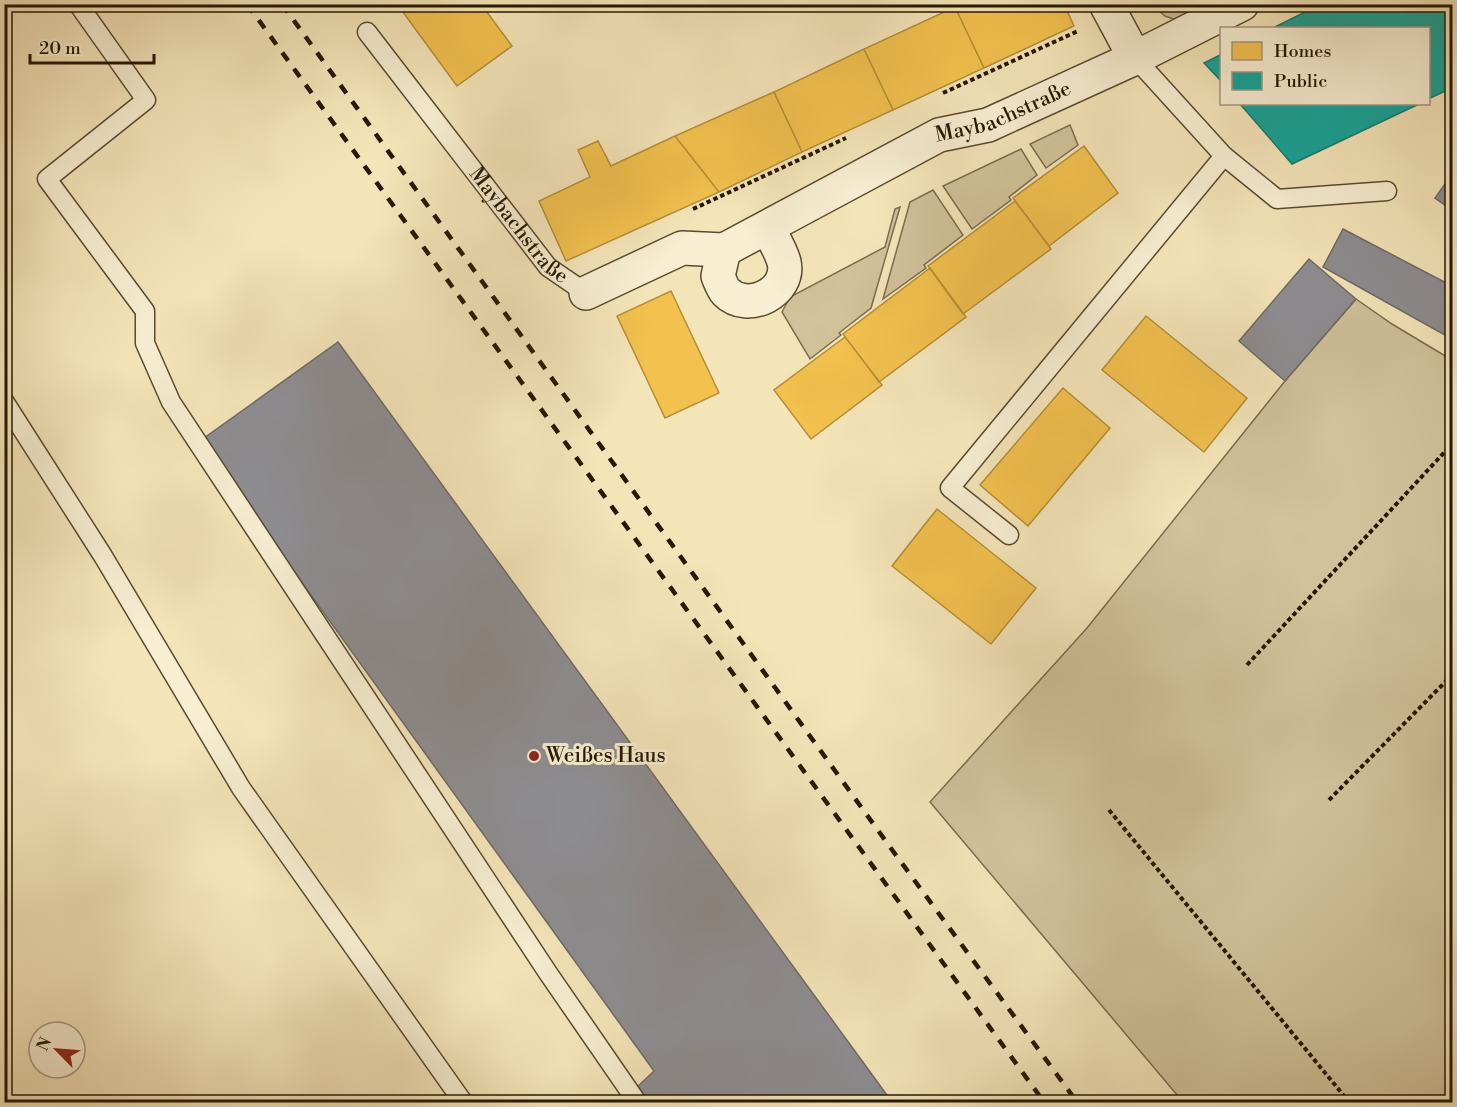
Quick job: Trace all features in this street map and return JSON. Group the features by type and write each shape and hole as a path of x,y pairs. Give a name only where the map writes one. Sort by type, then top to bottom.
{"street":[{"path":"1106,4 1135,58"},
{"name":"Maybachstraße","path":"586,293 682,248 724,250 939,135 988,125 1135,58 1242,4"},
{"path":"724,250 718,276 726,292 740,300 753,302 771,294 783,277 784,262 768,228"}],"lane":[{"path":"78,4 146,100 47,179 145,311 145,343 171,402 548,973 637,1102"},
{"name":"Maybachstraße","path":"367,32 548,267 586,293"},
{"path":"1135,58 1224,156 1277,199 1387,191"},
{"path":"1009,535 950,488 1224,156"},
{"path":"4,401 103,556 241,788 464,1102"}],"path":[{"path":"1247,665 1452,444"},
{"path":"1329,800 1452,675"},
{"path":"1109,810 1349,1102"}],"shaded area":[{"path":"1152,5 1198,5 1194,12 1176,20 1165,16"},
{"path":"1070,125 1078,145 1046,168 1030,144"},
{"path":"1021,149 1037,175 1009,197 1011,200 972,229 943,186"},
{"path":"933,190 963,235 924,265 926,268 883,299 910,202"},
{"path":"900,207 871,308 810,359 782,312 790,297 885,247 895,209"},
{"path":"1356,299 1452,360 1452,1102 1183,1102 930,802 1087,628 1285,381"}],"building: Homes":[{"path":"397,4 481,4 512,46 457,86"},
{"path":"961,4 1064,4 1074,26 984,68 955,7"},
{"path":"955,7 984,68 893,110 864,49"},
{"path":"864,49 893,110 802,152 774,92"},
{"path":"774,92 802,152 719,192 675,136"},
{"path":"675,136 719,192 566,261 539,201 590,177 578,150 598,141 611,166"},
{"path":"1084,146 1118,193 1049,246 1013,198"},
{"path":"1015,201 1051,249 963,314 928,266"},
{"path":"930,268 966,317 879,382 843,334"},
{"path":"671,291 719,393 665,418 617,316"},
{"path":"1146,316 1247,398 1204,452 1102,370"},
{"path":"845,337 882,385 811,439 774,390"},
{"path":"1063,388 1110,428 1028,526 980,485"},
{"path":"937,509 1036,588 991,644 892,566"}],"building: Public":[{"path":"1321,4 1452,4 1452,88 1430,98 1430,27 1275,27"},
{"path":"1220,55 1220,80 1204,63"},
{"path":"1241,105 1417,105 1292,164"}],"building: Industry":[{"path":"1452,174 1452,210 1435,198"},
{"path":"1343,229 1452,286 1452,339 1323,267"},
{"path":"1309,259 1356,299 1285,381 1239,341"},
{"name":"Weißes Haus","path":"338,342 892,1102 644,1102 635,1089 654,1071 200,441"}],"railway":[{"path":"247,4 1044,1102"},
{"path":"282,4 890,847 1077,1102"}],"place":[{"name":"Weißes Haus","path":"534,756"}]}
